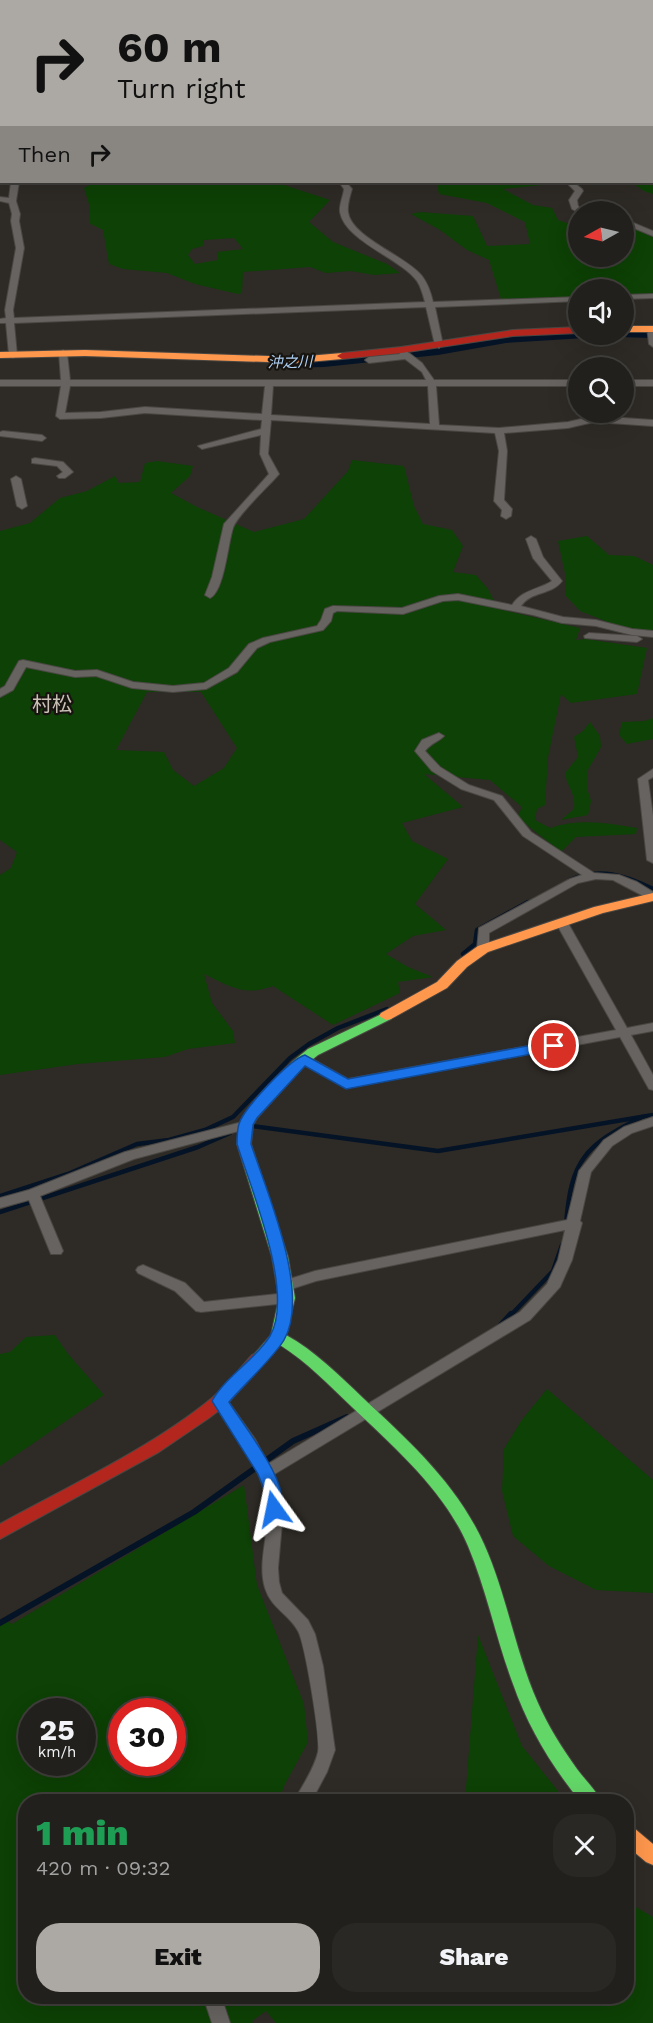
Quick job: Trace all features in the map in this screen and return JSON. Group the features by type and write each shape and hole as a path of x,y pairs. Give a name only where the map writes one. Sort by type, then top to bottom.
{"street":[{"path":"15,183 12,201 20,248 4,321 6,355 63,353 296,360 403,353 419,364 434,386 435,427"},
{"path":"343,183 348,189 344,205 348,221 360,234 389,252 419,278 429,305 439,345"},
{"path":"570,183 579,191 573,201"},
{"path":"0,199 12,201"},
{"path":"634,225 653,234"},
{"path":"634,297 653,296"},
{"path":"4,321 568,299"},
{"path":"634,329 651,329 653,344"},
{"path":"369,360 439,345 513,333 568,330"},
{"path":"63,353 66,383 60,416 101,415 145,410 499,431 568,425 594,419 653,423"},
{"path":"0,383 568,382"},
{"path":"634,382 653,382"},
{"path":"210,595 217,578 229,524 273,477 264,454 268,417 268,383"},
{"path":"202,446 265,431"},
{"path":"499,431 503,451 499,501 507,509 506,516"},
{"path":"3,434 42,438"},
{"path":"35,461 60,464 68,472 62,476"},
{"path":"16,479 22,506"},
{"path":"515,608 521,599 554,585 557,581 538,558 531,539"},
{"path":"0,694 9,688 23,663 75,674 97,673 132,685 173,689 206,686 233,670 253,646 267,640 316,630 326,621 328,611 336,608 402,611 442,598 458,597 562,620 596,623 632,632 653,634"},
{"path":"589,636 653,639"},
{"path":"439,736 426,742 420,751 436,769 465,787 498,798 527,834 590,875"},
{"path":"653,772 642,779 653,860"},
{"path":"483,949 483,931 574,881 590,875 628,880 653,897"},
{"path":"0,1532 153,1447 220,1401 278,1337 286,1292 280,1257 244,1144 246,1125 268,1095 313,1052 422,998 442,985 462,964 483,949 600,910 653,897"},
{"path":"562,923 653,1086"},
{"path":"305,1060 346,1084 653,1027"},
{"path":"266,1472 525,1316 537,1306 554,1287 575,1222 582,1179 595,1156 608,1143 628,1130 653,1121"},
{"path":"0,1203 33,1194 130,1155 246,1125"},
{"path":"33,1194 56,1251"},
{"path":"143,1270 180,1287 201,1307 286,1292 315,1276 575,1222"},
{"path":"278,1337 291,1343 307,1356 423,1465 464,1520 479,1553 522,1687 544,1733 587,1794"},
{"path":"220,1401 266,1472 274,1494 275,1523 271,1582 278,1602 303,1625 311,1644 327,1750 306,1794"},
{"path":"634,1840 653,1856"},
{"path":"215,2004 222,2023"}],"green space":[{"path":"93,183 278,183 330,200 309,222 333,242 387,264 400,273 374,275 351,271 326,273 310,267 243,272 242,293 238,294 195,284 167,273 123,269 109,264 103,230 89,223 89,204 84,188","holes":["234,238 243,249 217,252 218,260 195,264 188,255 192,249 203,246 204,240"]},
{"path":"427,183 563,183 503,189 533,205 552,208 558,220 568,223 568,267 634,267 634,229 653,237 653,295 634,296 634,279 568,279 568,297 501,299 489,260 467,250 440,230 411,214 420,212 473,216 487,246 530,244 525,222 487,203 439,194 437,185"},
{"path":"632,183 653,183 653,194"},
{"path":"352,460 404,466 414,506 423,524 452,530 463,546 453,572 476,575 488,589 498,609 580,628 576,640 586,639 647,648 637,694 571,703 561,694 548,757 545,805 537,809 535,820 550,828 583,822 615,824 637,828 636,834 576,837 561,852 517,817 522,807 490,780 424,774 463,807 402,823 412,841 448,859 415,904 446,930 413,936 386,954 408,967 433,977 398,982 400,993 333,1025 273,986 254,990 237,989 204,974 212,1003 233,1031 235,1043 188,1049 165,1057 78,1064 0,1075 0,875 11,868 17,852 0,840 0,531 30,523 60,498 87,491 115,476 119,483 140,482 145,463 157,461 193,466 190,476 171,493 254,532 304,519 348,471","holes":["147,692 201,692 237,748 224,768 194,786 173,770 164,752 116,750"]},
{"path":"587,536 609,555 634,556 653,565 653,631 623,628 580,611 565,595 566,578 558,541"},
{"path":"653,718 653,739 627,744 619,735 622,722 645,721"},
{"path":"590,722 600,736 601,747 588,770 587,788 591,801 588,815 561,820 574,809 573,794 565,773 578,757 574,737"},
{"path":"55,1335 68,1354 104,1395 0,1466 0,1354 10,1352 26,1337"},
{"path":"547,1389 653,1480 653,1593 596,1590 549,1566 513,1536 502,1491 504,1449 521,1421"},
{"path":"244,1485 257,1585 304,1704 308,1742 281,1794 18,1794 18,2004 634,2004 634,1906 653,1917 653,2023 276,2023 266,2011 252,2021 253,2023 0,2023 0,1624 5,1620 12,1624"},
{"path":"478,1635 522,1746 560,1794 466,1794"}],"waterway":[{"name":"沖之川","path":"634,333 653,333"},
{"name":"沖之川","path":"279,363 324,362 438,350 506,338 568,335"},
{"path":"570,880 592,874 612,874 653,889"},
{"path":"463,954 475,944 477,930 528,902"},
{"path":"0,1196 68,1174 137,1144 169,1140 205,1130 233,1117 290,1058 309,1044 338,1028 387,1009"},
{"path":"252,1126 438,1151 653,1115"},
{"path":"566,1225 572,1185 584,1158 606,1137 642,1117"},
{"path":"0,1212 198,1147 230,1133"},
{"path":"510,1316 553,1271 562,1245"},
{"path":"501,1325 511,1314"},
{"path":"0,1623 194,1512 293,1441 347,1417"}],"traffic: fast":[{"path":"258,1359 278,1337 287,1298 280,1257 244,1144 246,1125 251,1115 297,1065 313,1052 386,1016"},
{"path":"278,1337 309,1358 337,1383 406,1449 438,1483 452,1502 482,1560 522,1686 536,1717 562,1762 587,1794"}],"traffic: slow":[{"path":"634,329 653,329"},
{"path":"0,355 85,353 296,360 342,356"},
{"path":"386,1016 442,985 462,964 483,949 599,910 653,897"},
{"path":"634,1840 653,1856"}],"traffic: jam":[{"path":"342,356 401,350 513,333 568,330"},
{"path":"0,1532 153,1447 203,1414 220,1401 258,1359"}],"district":[{"name":"村松","path":"52,704"}],"route":[{"path":"274,1509 274,1494 266,1472 220,1401 278,1337 287,1298 280,1257 244,1144 246,1125 251,1115 297,1065 305,1060 346,1084 554,1046"}]}
